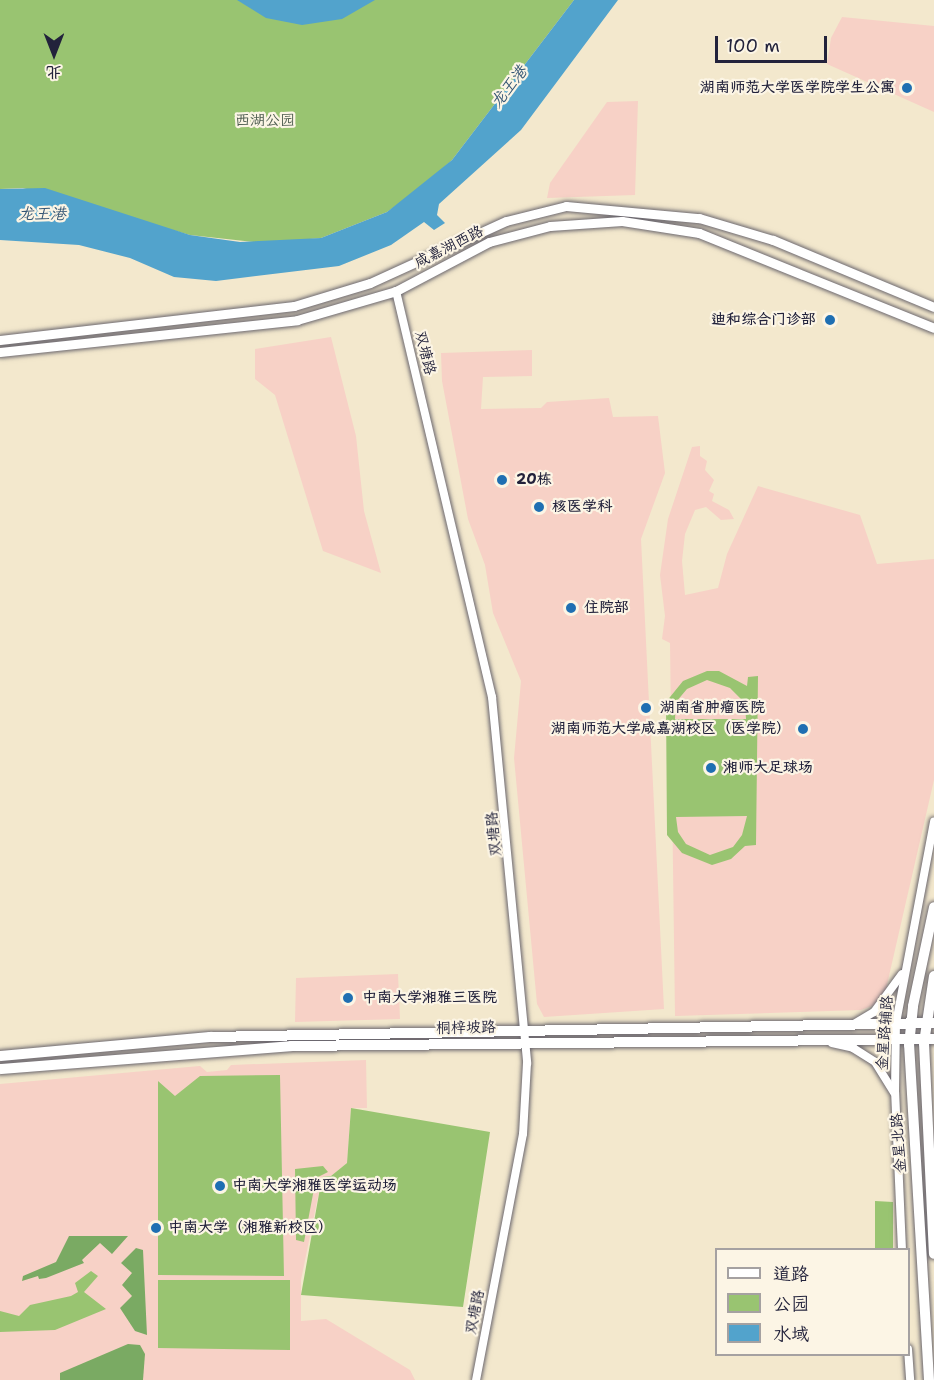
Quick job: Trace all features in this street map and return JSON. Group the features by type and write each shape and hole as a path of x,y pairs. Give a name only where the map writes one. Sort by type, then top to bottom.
{"main road":[{"name":"咸嘉湖西路","path":"0,340 294,306 370,283 491,227 537,211 566,206 699,218 773,240 934,307"},
{"name":"咸嘉湖西路","path":"0,352 297,320 396,291 489,242 550,226 622,221 699,233 934,328"},
{"name":"金星北路","path":"929,1380 909,1039 910,1023 934,907"},
{"name":"金星北路","path":"934,976 929,1039 934,1254"},
{"name":"桐梓坡路","path":"0,1069 238,1047 930,1023"},
{"name":"桐梓坡路","path":"0,1056 210,1038 524,1037 826,1041 929,1039"}],"street":[{"name":"双塘路","path":"396,291 492,697 524,1037 523,1134 476,1380"},
{"name":"金星路辅路","path":"902,1248 895,1092 896,1023 934,822"},
{"path":"854,1024 874,1012 906,968"},
{"path":"826,1041 853,1048 875,1062 895,1092"},
{"path":"909,1356 910,1380"}],"shaded area":[{"name":"湖南师范大学医学院学生公寓","path":"842,17 934,26 934,112 827,64 831,38"},
{"path":"638,101 635,195 547,198 550,183 607,102"},
{"path":"331,337 356,436 364,511 381,573 323,551 275,395 255,379 255,349"},
{"path":"532,350 532,376 483,377 481,409 541,408 547,402 609,398 613,417 658,416 665,473 641,539 664,1009 544,1017 537,1004 514,758 521,681 493,613 485,565 468,519 442,381 441,353"},
{"name":"湖南师范大学咸嘉湖校区（医学院）","path":"700,446 700,456 707,461 705,470 714,480 709,491 714,494 712,501 729,510 734,519 721,520 706,507 695,510 685,534 682,561 685,595 718,588 727,554 758,486 860,515 877,564 934,559 934,780 883,1002 861,1010 675,1016 670,643 662,639 665,616 660,575 668,519 692,447"},
{"name":"中南大学湘雅三医院","path":"398,974 400,1019 295,1022 296,978"},
{"name":"中南大学（湘雅新校区）","path":"366,1060 367,1108 351,1108 347,1163 331,1176 322,1177 301,1280 301,1321 326,1319 410,1370 415,1380 0,1380 0,1084 200,1066 207,1072 227,1070 231,1065"}],"green space":[{"name":"西湖公园","path":"0,0 574,0 452,160 421,188 387,212 321,238 264,243 190,235 23,188 0,189"},
{"path":"707,671 719,671 747,686 748,677 758,676 756,845 745,846 731,859 712,865 682,853 667,835 666,702 683,681","holes":["707,680 730,688 745,703 746,719 675,719 676,702 687,689","747,816 742,835 733,847 710,855 686,844 678,832 676,817"]},
{"name":"中南大学湘雅医学运动场","path":"280,1075 284,1276 158,1275 158,1081 175,1096 200,1076"},
{"path":"351,1108 490,1132 463,1307 301,1295 322,1177 331,1176 347,1163"},
{"path":"323,1166 328,1172 316,1178 304,1242 296,1240 295,1169"},
{"path":"875,1201 893,1202 893,1248 875,1248"},
{"path":"69,1236 128,1236 112,1254 100,1243 82,1260 84,1263 46,1278 39,1279 38,1276 22,1281 23,1276 56,1262"},
{"path":"136,1248 143,1250 147,1335 135,1331 120,1308 132,1296 122,1285 132,1273 121,1263"},
{"path":"91,1271 98,1276 84,1292 106,1309 55,1330 0,1332 0,1311 19,1316 30,1305 71,1296 78,1292 75,1283"},
{"path":"158,1280 290,1280 290,1350 158,1348"},
{"path":"128,1344 140,1345 145,1354 143,1380 60,1380 60,1373"}],"water":[{"path":"237,0 375,0 342,19 302,25 266,18"},
{"name":"龙王港","path":"574,0 618,0 521,130 439,204 437,215 445,223 434,230 424,222 391,245 339,266 216,281 174,277 130,258 79,245 0,240 0,189 45,188 190,235 240,242 321,238 387,212 452,160"}],"place":[{"name":"湖南师范大学医学院学生公寓","path":"907,88"},
{"name":"迪和综合门诊部","path":"830,320"},
{"name":"20栋","path":"502,480"},
{"name":"核医学科","path":"539,507"},
{"name":"住院部","path":"571,608"},
{"name":"湖南省肿瘤医院","path":"646,708"},
{"name":"湖南师范大学咸嘉湖校区（医学院）","path":"803,729"},
{"name":"湘师大足球场","path":"711,768"},
{"name":"中南大学湘雅三医院","path":"348,998"},
{"name":"中南大学湘雅医学运动场","path":"220,1186"},
{"name":"中南大学（湘雅新校区）","path":"156,1228"}]}
